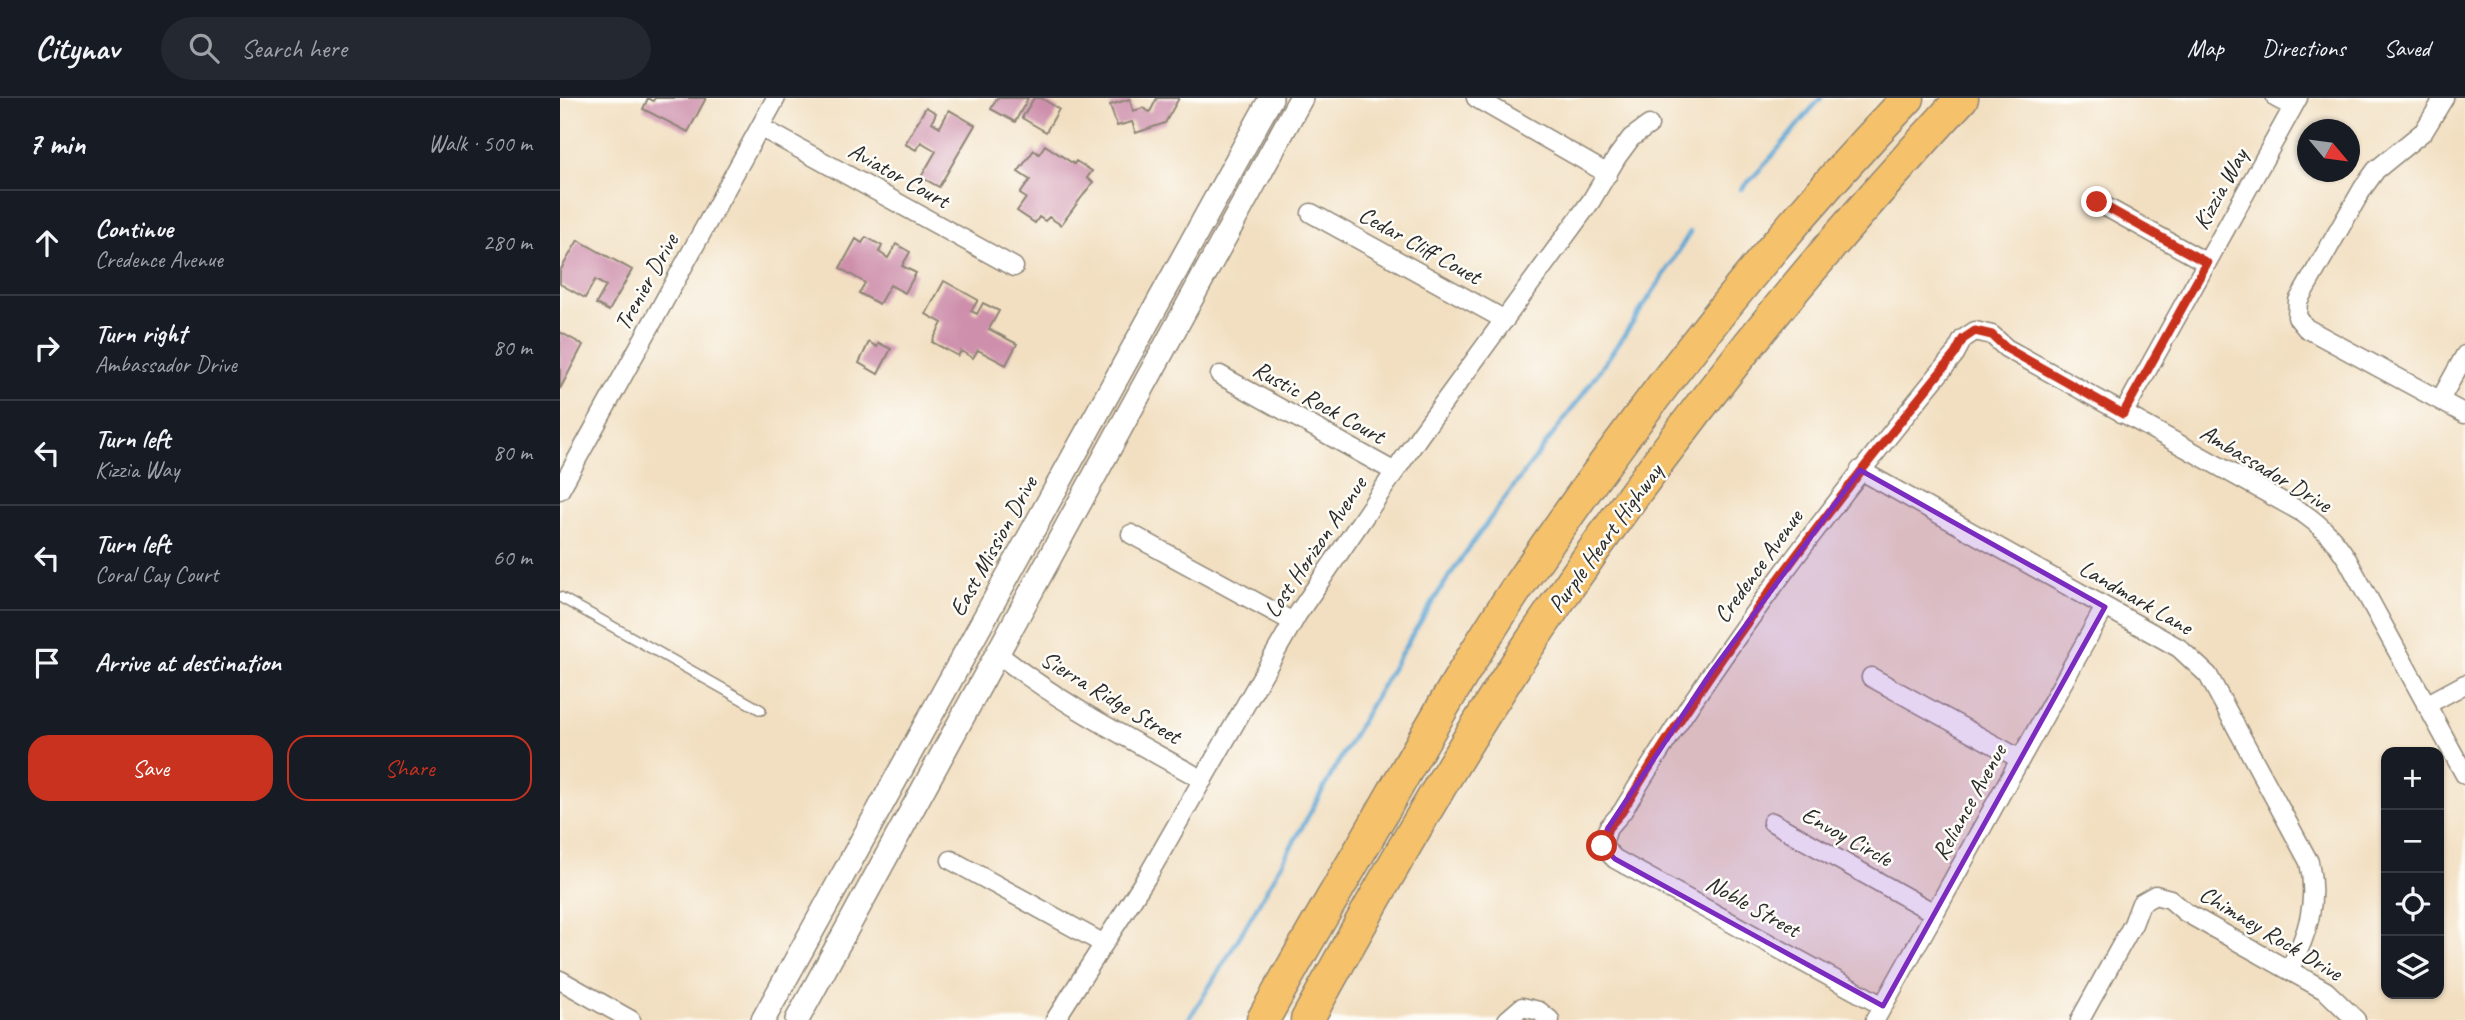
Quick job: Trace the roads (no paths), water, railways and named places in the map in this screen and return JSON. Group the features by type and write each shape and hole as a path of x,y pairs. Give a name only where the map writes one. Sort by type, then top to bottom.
{"highway":[{"name":"Purple Heart Highway","path":"1264,1016 1440,712 1519,586 1629,431 1739,288 1871,136 1908,98"},
{"name":"Purple Heart Highway","path":"1309,1020 1338,963 1462,751 1553,609 1663,456 1772,315 1904,161 1962,98"}],"street":[{"name":"Trenier Drive","path":"560,490 776,98"},
{"name":"East Mission Drive","path":"763,1020 1271,98"},
{"path":"797,1020 1301,98"},
{"path":"1476,98 1608,174"},
{"path":"2276,98 2295,103"},
{"path":"2444,98 2424,131 2376,170 2363,188 2298,302 2297,317 2306,328 2323,334 2465,414"},
{"name":"Kizzia Way","path":"2123,414 2295,103"},
{"name":"Lost Horizon Avenue","path":"1055,1020 1148,875 1293,622 1395,472 1591,201 1631,138 1649,125"},
{"name":"Aviator Court","path":"760,127 1014,267"},
{"path":"2097,202 2207,263"},
{"name":"Cedar Cliff Couet","path":"1311,213 1505,320"},
{"name":"Ambassador Drive","path":"1975,331 1992,335 2006,348 2303,513 2321,526 2336,541 2347,559 2465,775"},
{"name":"Credence Avenue","path":"1602,846 1608,828 1622,812 1712,671 1767,593 1860,470 1955,354 1963,339 1975,331"},
{"path":"2440,400 2465,355"},
{"name":"Rustic Rock Court","path":"1220,375 1395,472"},
{"name":"Landmark Lane","path":"1860,470 2179,648 2196,662 2207,675 2309,862 2313,906 2309,925 2289,970"},
{"path":"997,653 988,641 992,623 1053,510 1063,472"},
{"path":"1131,534 1293,622"},
{"name":"Reliance Avenue","path":"1879,1013 2105,607"},
{"name":"Sierra Ridge Street","path":"997,653 1069,706 1203,780"},
{"path":"1871,677 2020,759"},
{"path":"2426,705 2465,684"},
{"name":"Envoy Circle","path":"1772,822 1934,914"},
{"name":"Noble Street","path":"1602,846 1615,859 1879,1013"},
{"path":"951,860 1104,944"},
{"name":"Chimney Rock Drive","path":"2080,1020 2133,924 2141,903 2155,895 2170,899 2185,912 2326,991 2356,1020"},
{"path":"560,980 631,1020"},
{"path":"1507,1020 1522,1007 1539,1011 1550,1020"}],"lane":[{"path":"560,597 761,710"}],"waterway":[{"path":"1741,189 1821,98"},
{"path":"1188,1020 1253,914 1375,698 1439,592 1474,540 1613,352 1690,232"}]}
